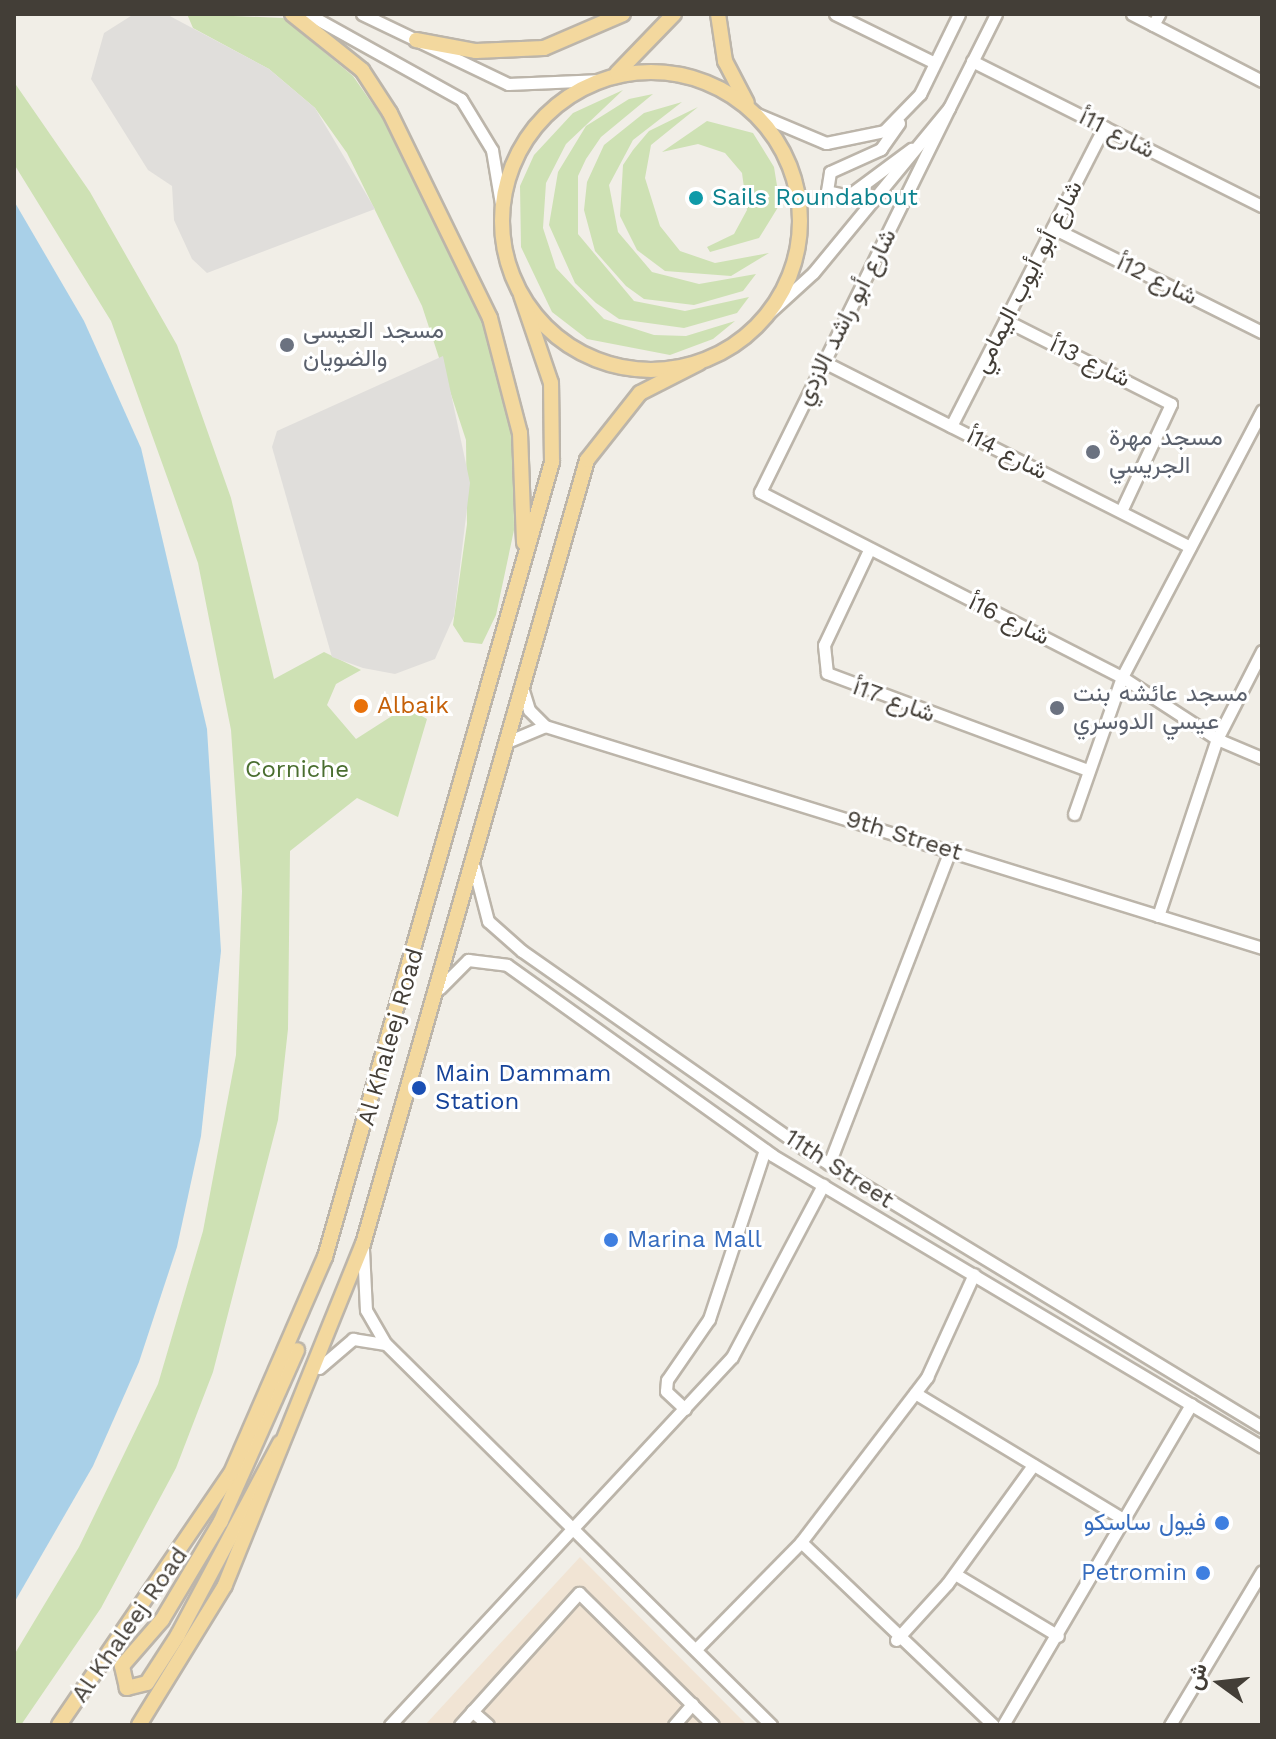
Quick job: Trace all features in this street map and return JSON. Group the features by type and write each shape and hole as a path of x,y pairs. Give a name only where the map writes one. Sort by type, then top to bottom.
{"main road":[{"path":"292,14 362,70 390,113 490,318 520,433 522,574"},
{"path":"416,40 476,51 544,48 623,14"},
{"path":"501,204 513,161 535,125 608,78 674,14"},
{"path":"718,14 725,61 799,193 798,249 769,313"},
{"path":"608,78 654,71 691,77 753,110"},
{"name":"Al Khaleej Road","path":"59,1725 231,1473 325,1257 522,574 555,422 546,357 506,261 501,204"},
{"path":"521,295 559,339 592,358 654,371 699,363"},
{"name":"Al Khaleej Road","path":"139,1725 225,1585 319,1368 363,1244 595,442 640,393 738,342 769,313"},
{"path":"301,1408 178,1635 147,1683 127,1688 119,1676 122,1666 182,1589 260,1443 325,1257"}],"street":[{"path":"308,14 461,99 492,150 501,204"},
{"path":"362,14 508,84 608,78"},
{"path":"835,14 935,63"},
{"path":"916,146 848,196 827,191 830,172 881,149 935,63 959,14"},
{"path":"769,313 813,273 949,108 996,14"},
{"path":"1132,14 1156,20 1262,81"},
{"name":"شارع 11أ","path":"972,61 1262,206"},
{"name":"شارع أبو راشد الازدي","path":"761,483 949,108"},
{"path":"753,110 826,143 870,137 901,119"},
{"name":"شارع أبو أيوب اليمامي","path":"951,426 1104,127"},
{"name":"شارع 12أ","path":"1053,228 1262,332"},
{"name":"شارع 13أ","path":"1005,320 1172,407 1121,511"},
{"name":"شارع 14أ","path":"824,362 1190,547"},
{"path":"1074,814 1122,677 1262,410"},
{"name":"شارع 16أ","path":"761,483 762,495 868,552 1122,677 1217,739 1262,758"},
{"name":"شارع 17أ","path":"868,552 824,645 827,673 1088,770"},
{"path":"1158,916 1217,739 1262,651"},
{"path":"507,742 545,726 529,710 522,687"},
{"name":"9th Street","path":"545,726 1262,948"},
{"path":"829,1164 950,850"},
{"name":"11th Street","path":"474,858 479,900 495,930 829,1164 1262,1427"},
{"name":"11th Street","path":"435,995 457,966 491,959 619,1045 765,1150 1262,1447"},
{"path":"619,1045 633,1026"},
{"path":"685,1409 666,1391 667,1380 709,1319 765,1150"},
{"path":"390,1725 685,1409 758,1316 823,1185"},
{"path":"363,1244 366,1310 386,1344 771,1725"},
{"path":"696,1649 801,1542 915,1393 974,1274"},
{"path":"319,1368 353,1339 386,1344"},
{"path":"915,1393 1125,1520"},
{"path":"1003,1725 1058,1636 1191,1404"},
{"path":"896,1640 955,1574 1033,1465"},
{"path":"801,1542 896,1640 993,1725"},
{"path":"1170,1725 1262,1571"},
{"path":"955,1574 1058,1636"},
{"path":"460,1725 579,1593 713,1725"},
{"path":"674,1725 692,1704"},
{"path":"472,1711 488,1725"}],"shaded area":[{"path":"134,14 166,14 269,69 315,108 375,209 207,273 192,259 174,220 172,186 148,170 91,79 104,33"},
{"path":"443,356 470,483 454,616 435,659 395,674 363,668 332,657 272,447 277,431"},
{"path":"580,1557 747,1725 425,1725"}],"green space":[{"path":"187,14 283,18 353,76 404,149 487,328 513,424 514,530 496,615 482,644 464,642 453,625 467,524 466,440 422,306 347,153 315,108 269,69 193,28"},
{"name":"Corniche","path":"14,82 90,192 177,345 231,498 274,679 324,652 361,670 336,684 327,705 356,739 406,707 427,719 398,817 357,798 290,851 288,1029 278,1120 213,1372 176,1468 101,1608 21,1725 14,1725 14,1655 79,1547 158,1384 203,1231 236,1055 242,891 231,730 198,563 111,321 14,164"},
{"path":"623,90 566,144 546,183 543,228 556,268 604,319 654,335 686,336 735,321 713,339 670,355 587,339 552,312 521,247 520,186 534,155 573,113"},
{"path":"653,94 601,137 586,159 578,176 578,234 634,301 685,311 749,297 737,313 684,328 619,319 596,303 575,283 549,225 558,172 586,126 629,99"},
{"path":"682,102 633,140 609,185 618,232 652,272 699,284 756,274 743,291 694,305 644,299 626,286 595,251 584,210 587,182 604,145 644,113"},
{"path":"698,107 651,145 645,178 660,226 680,251 715,263 769,253 731,276 665,271 637,250 620,216 623,165 633,150 649,131"},
{"path":"707,121 753,133 774,167 780,204 759,238 710,252 707,247 734,234 747,210 742,173 725,153 698,144 662,152"}],"water":[{"path":"14,201 84,321 141,448 207,729 221,951 201,1136 177,1247 139,1362 93,1466 14,1603"}],"place":[{"name":"Sails Roundabout","path":"696,198"},
{"name":"مسجد العيسى والضويان","path":"287,345"},
{"name":"مسجد مهرة الجريسي","path":"1093,452"},
{"name":"Albaik","path":"361,706"},
{"name":"مسجد عائشه بنت عيسي الدوسري","path":"1057,708"},
{"name":"Main Dammam Station","path":"419,1088"},
{"name":"Marina Mall","path":"611,1240"},
{"name":"فيول ساسكو","path":"1222,1523"},
{"name":"Petromin","path":"1203,1573"}]}
